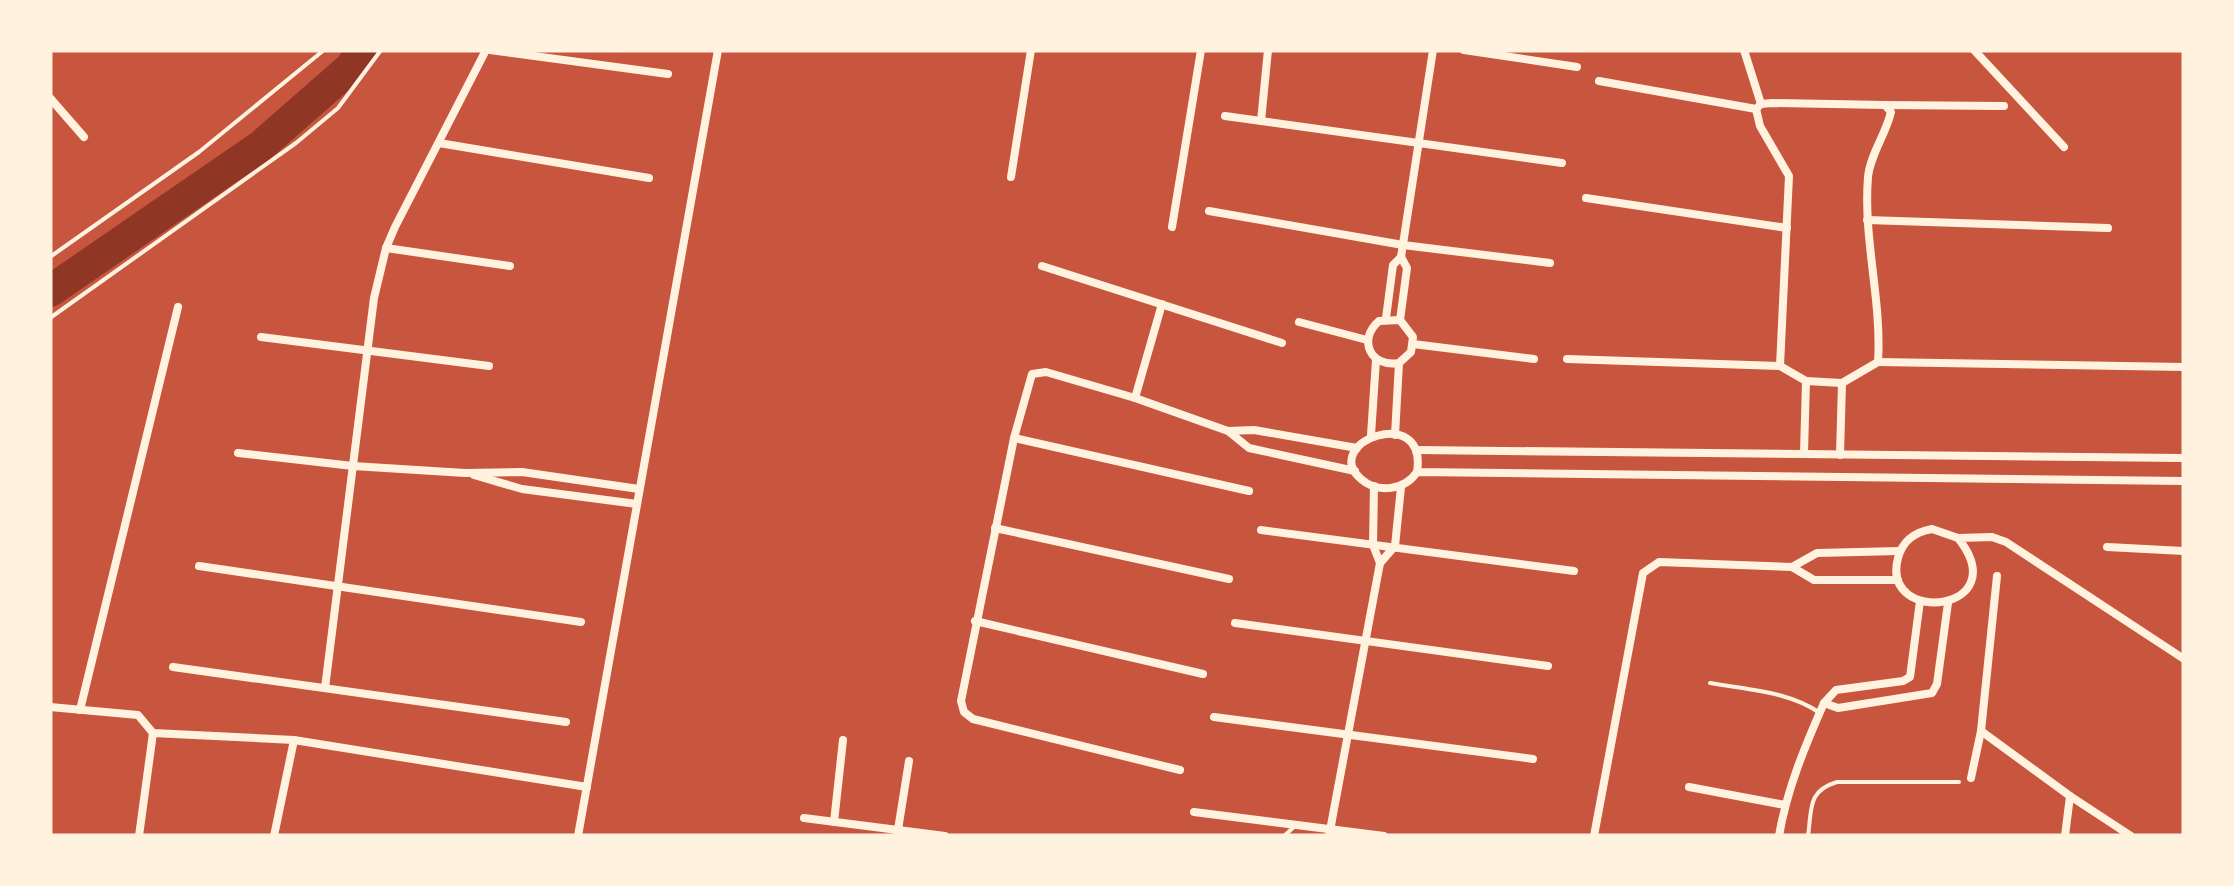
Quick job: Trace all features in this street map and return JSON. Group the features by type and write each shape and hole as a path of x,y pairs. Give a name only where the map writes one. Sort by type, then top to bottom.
{"street":[{"path":"325,688 374,298 386,248 488,50 668,74"},
{"path":"578,836 718,50"},
{"path":"1011,177 1031,50"},
{"path":"1172,227 1201,50"},
{"path":"1261,121 1268,50"},
{"path":"1386,318 1393,265 1401,257 1432,50"},
{"path":"1464,50 1577,68"},
{"path":"1744,50 1760,126 1789,176 1780,366"},
{"path":"1974,50 2064,147"},
{"path":"1599,82 1759,107 2004,106"},
{"path":"50,98 84,138"},
{"path":"1878,362 1880,327 1867,220 1868,172 1891,116 1886,105"},
{"path":"1225,116 1562,163"},
{"path":"439,144 650,178"},
{"path":"1586,198 1786,228"},
{"path":"1209,211 1403,244 1550,263"},
{"path":"1867,220 2108,228"},
{"path":"386,248 510,266"},
{"path":"1400,320 1407,268 1401,257"},
{"path":"1042,266 1282,343"},
{"path":"1135,398 1162,304"},
{"path":"80,710 178,307"},
{"path":"1386,318 1400,320 1411,330 1414,344 1399,363 1384,364 1368,348 1373,326 1386,318"},
{"path":"1300,322 1367,340"},
{"path":"262,337 490,366"},
{"path":"1414,344 1534,359"},
{"path":"1567,359 1780,366 1806,381 1842,382 1878,362 2184,368"},
{"path":"1371,435 1376,360"},
{"path":"1394,435 1399,363"},
{"path":"1180,770 973,719 964,712 961,701 975,620 1030,376 1037,372 1135,398 1228,431 1249,448 1355,472"},
{"path":"1804,454 1806,381"},
{"path":"1840,455 1842,382"},
{"path":"1228,431 1254,430 1357,448"},
{"path":"1401,487 1374,486 1355,472 1353,459 1357,448 1371,435 1394,435 1416,450 2184,458"},
{"path":"1014,438 1249,490"},
{"path":"1380,563 1395,546 1401,487 1417,472 1416,450"},
{"path":"238,453 353,466 522,472 639,489"},
{"path":"1814,476 1815,454"},
{"path":"1417,472 2184,481"},
{"path":"466,473 522,489 637,504"},
{"path":"1330,833 1380,563 1373,544 1374,486"},
{"path":"995,528 1229,580"},
{"path":"1958,538 1969,552 1973,567 1970,582 1960,596 1948,603 1920,601 1898,580 1896,565 1908,538 1932,529 1958,538 1992,537 2006,542 2184,659"},
{"path":"1261,530 1574,571"},
{"path":"2106,547 2184,551"},
{"path":"1594,836 1643,573 1659,562 1792,566 1817,553 1900,552"},
{"path":"199,566 580,622"},
{"path":"1792,566 1814,580 1898,580"},
{"path":"1972,778 1998,576"},
{"path":"1779,836 1784,806 1824,703 1836,690 1910,677 1920,601"},
{"path":"1824,703 1838,708 1932,693 1937,684 1948,603"},
{"path":"975,620 1202,674"},
{"path":"1235,623 1548,666"},
{"path":"173,666 566,722"},
{"path":"50,706 138,715 154,733 294,740 587,788"},
{"path":"1214,717 1533,759"},
{"path":"1980,731 2131,836"},
{"path":"139,836 154,733"},
{"path":"274,836 294,740"},
{"path":"834,822 842,740"},
{"path":"898,833 909,761"},
{"path":"1689,788 1784,806"},
{"path":"2065,836 2070,796"},
{"path":"1194,812 1330,833 1384,836"},
{"path":"804,818 945,836"}],"lane":[{"path":"1710,683 1788,697 1820,713"},
{"path":"1284,836 1295,826"}],"path":[{"path":"50,257 199,152 324,50"},
{"path":"50,318 296,143 338,108 381,50"},
{"path":"1808,836 1814,795 1824,786 1837,782 1962,782 1972,778"}],"waterway":[{"path":"50,291 261,146 350,68 363,50"}]}
